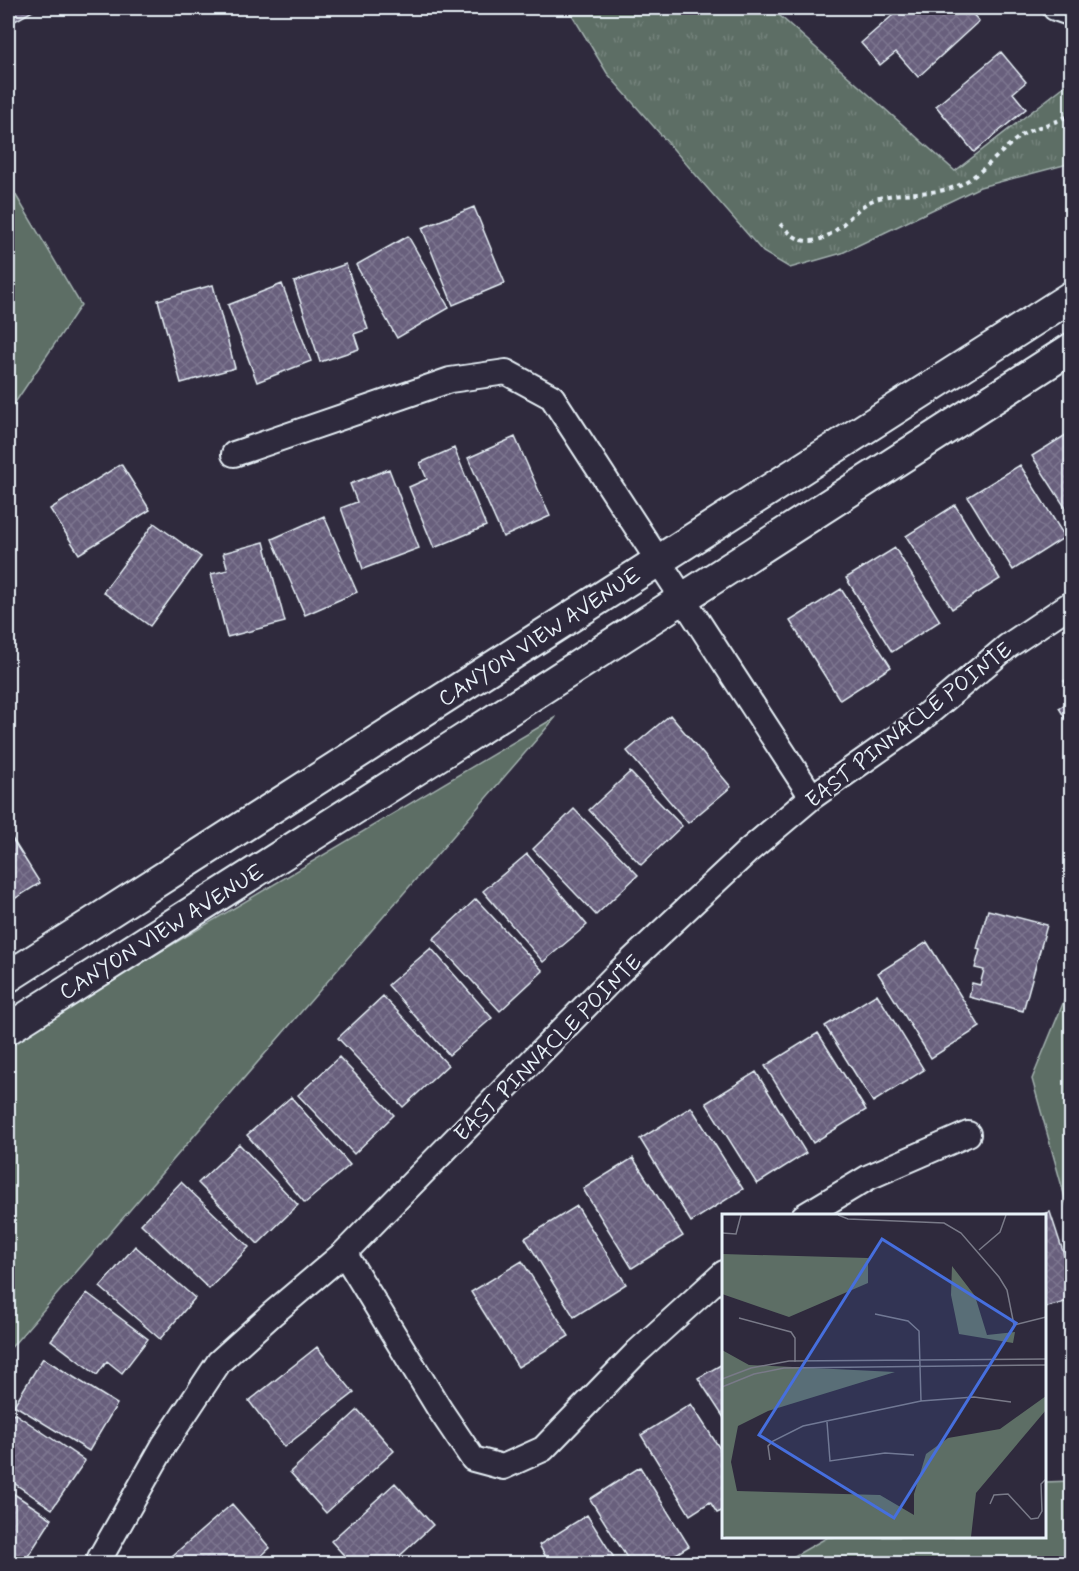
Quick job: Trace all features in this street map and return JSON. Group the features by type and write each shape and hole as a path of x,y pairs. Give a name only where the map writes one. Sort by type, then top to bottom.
{"street":[{"path":"1055,8 1071,14"},
{"name":"CANYON VIEW AVENUE","path":"8,977 1071,296"},
{"name":"CANYON VIEW AVENUE","path":"8,1029 1071,348"},
{"path":"234,454 450,380 506,372 552,397 812,797"},
{"name":"EAST PINNACLE POINTE","path":"100,1563 100,1558 164,1445 219,1362 344,1253 615,976 748,851 812,797 913,726 1008,646 1071,603"},
{"path":"806,1214 869,1177 968,1134"},
{"path":"344,1253 473,1459 503,1467 543,1449 637,1352 722,1274"}],"path":[{"path":"780,224 796,239 810,241 829,235 869,202 891,194 945,190 969,180 1023,135 1065,118 1071,112"}],"green space":[{"path":"568,8 771,8 955,171 1071,81 1071,160 1064,165 980,187 842,253 790,268 763,252 607,73"},
{"path":"8,182 81,305 8,413"},
{"path":"556,717 8,1351 8,1042"},
{"path":"1071,984 1071,1219 1032,1079"},
{"path":"1071,1481 1071,1563 782,1563 826,1538 1046,1538 1046,1482"}],"building":[{"path":"8,8 38,8 8,25"},
{"path":"901,8 967,8 979,21 918,77 896,52 880,65 861,43"},
{"path":"1001,52 1026,82 1013,93 1026,109 974,152 936,106"},
{"path":"474,207 505,283 453,305 422,228"},
{"path":"408,236 449,308 397,338 356,265"},
{"path":"346,264 368,329 354,334 359,349 320,362 294,282"},
{"path":"282,284 311,361 257,382 228,305"},
{"path":"213,285 235,368 181,383 158,300"},
{"path":"1072,431 1072,518 1032,456"},
{"path":"515,437 550,516 503,537 468,458"},
{"path":"454,448 486,526 434,548 409,487 427,479 420,463"},
{"path":"121,464 150,510 79,554 50,509"},
{"path":"1020,465 1065,537 1013,570 968,497"},
{"path":"389,469 419,548 363,569 341,508 357,502 350,484"},
{"path":"955,505 1000,579 952,609 906,536"},
{"path":"324,516 357,592 305,615 272,539"},
{"path":"154,523 201,557 150,626 103,592"},
{"path":"264,542 285,622 227,637 211,574 228,570 223,553"},
{"path":"895,548 940,621 892,652 846,578"},
{"path":"841,589 891,667 840,700 790,621"},
{"path":"1072,676 1072,694 1064,681"},
{"path":"1072,700 1072,729 1059,708"},
{"path":"670,715 731,787 688,823 627,751"},
{"path":"630,772 682,826 641,865 589,810"},
{"path":"574,809 638,875 596,915 533,849"},
{"path":"8,832 40,883 8,903"},
{"path":"527,854 587,925 543,962 483,891"},
{"path":"476,899 543,971 500,1011 433,939"},
{"path":"988,910 1047,925 1023,1011 969,997 972,983 980,985 984,970 975,968 980,950 977,949"},
{"path":"927,942 980,1027 931,1058 878,973"},
{"path":"431,948 492,1018 449,1055 388,985"},
{"path":"877,994 924,1070 873,1102 825,1026"},
{"path":"383,996 448,1065 403,1107 338,1038"},
{"path":"818,1033 866,1110 813,1143 765,1066"},
{"path":"339,1057 394,1115 354,1154 298,1095"},
{"path":"756,1072 806,1153 757,1184 706,1103"},
{"path":"291,1097 350,1165 305,1203 247,1135"},
{"path":"691,1107 743,1189 691,1222 640,1139"},
{"path":"239,1144 298,1205 258,1244 198,1183"},
{"path":"633,1158 683,1236 632,1268 583,1189"},
{"path":"181,1182 249,1247 209,1289 141,1224"},
{"path":"577,1206 626,1284 574,1317 525,1238"},
{"path":"1050,1212 1072,1279 1072,1300 1046,1307 1046,1214 1044,1214"},
{"path":"135,1246 195,1298 160,1339 100,1287"},
{"path":"522,1261 569,1336 518,1367 471,1292"},
{"path":"87,1293 148,1339 122,1373 107,1361 97,1375 51,1340"},
{"path":"317,1347 354,1393 284,1447 249,1401"},
{"path":"43,1358 117,1404 89,1451 14,1405"},
{"path":"722,1364 722,1415 698,1378"},
{"path":"691,1404 722,1452 722,1511 717,1513 710,1502 690,1515 641,1435"},
{"path":"358,1410 394,1451 326,1513 290,1472"},
{"path":"14,1413 85,1461 52,1509 8,1479 8,1423"},
{"path":"640,1467 689,1546 660,1564 631,1564 590,1499"},
{"path":"395,1483 433,1525 391,1564 352,1564 331,1541"},
{"path":"8,1490 52,1519 23,1564 19,1564 8,1556"},
{"path":"232,1504 270,1548 252,1564 164,1563"},
{"path":"587,1515 618,1564 550,1564 539,1545"},
{"path":"535,1557 539,1564 524,1564"}]}
